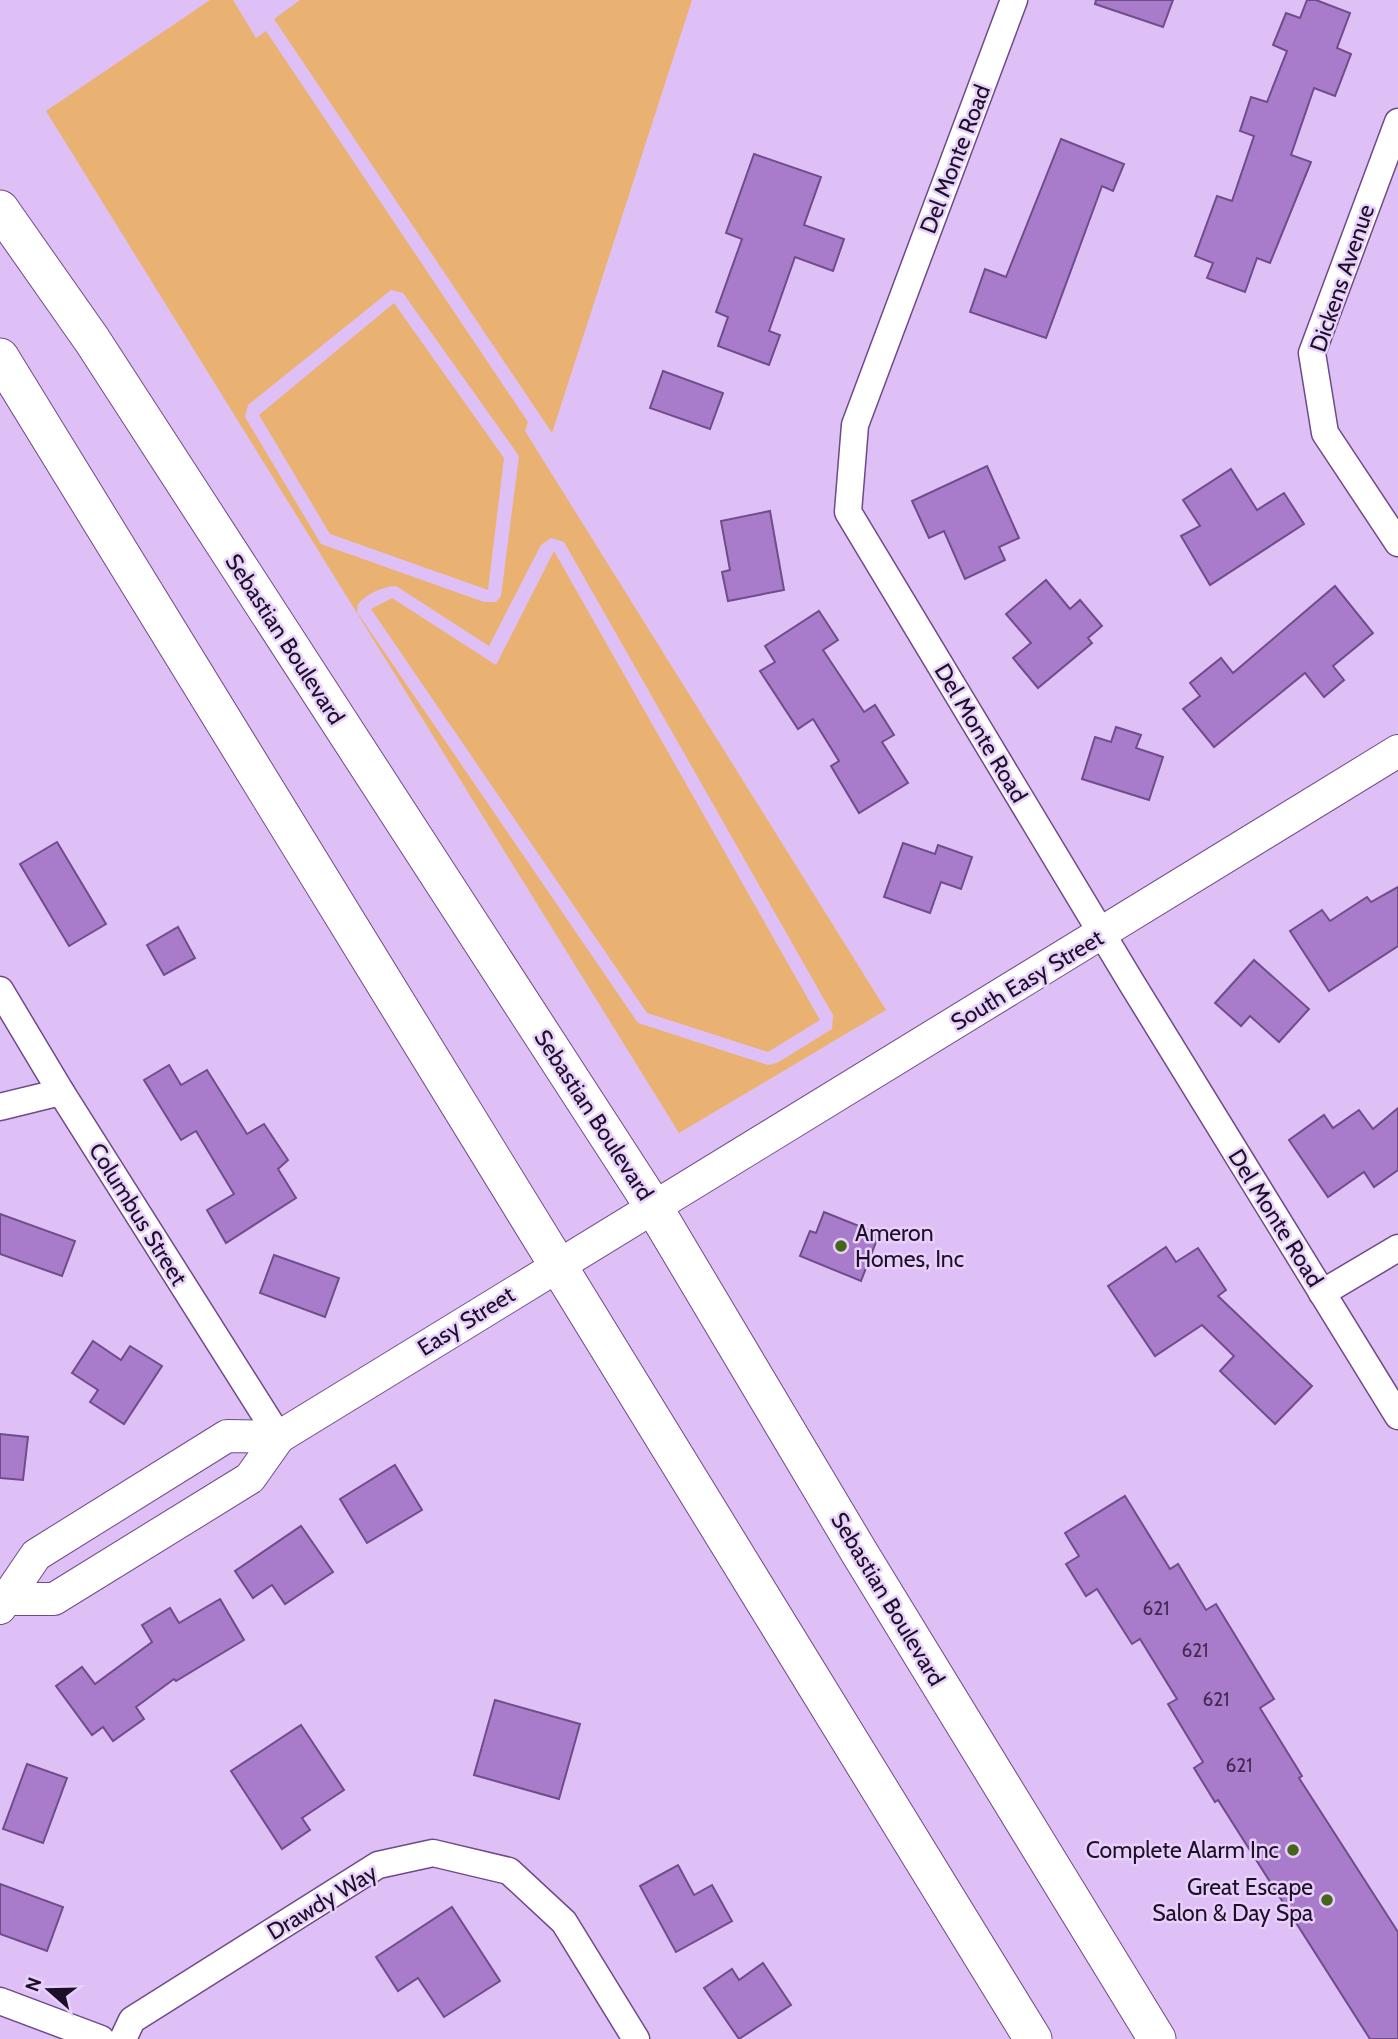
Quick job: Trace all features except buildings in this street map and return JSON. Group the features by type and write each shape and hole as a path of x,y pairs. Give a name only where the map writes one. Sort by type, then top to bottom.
{"main road":[{"name":"Sebastian Boulevard","path":"0,209 92,340 653,1206 859,1552 1157,2039"},
{"path":"0,357 1032,2039"}],"street":[{"name":"Del Monte Road","path":"1014,0 855,425 848,512 1102,934 1398,1416"},
{"name":"Dickens Avenue","path":"1398,122 1312,353 1325,433 1398,543"},
{"name":"South Easy Street","path":"653,1206 1398,751"},
{"name":"Columbus Street","path":"0,990 61,1093 279,1437"},
{"path":"0,1107 61,1093"},
{"name":"Easy Street","path":"1,1602 54,1599 250,1478 279,1437 653,1206"},
{"path":"1322,1293 1398,1248"},
{"name":"Easy Street","path":"1,1602 36,1555 227,1436 279,1437"},
{"name":"Drawdy Way","path":"123,2039 132,2020 378,1866 433,1853 509,1871 564,1922 636,2039"},
{"path":"0,2001 101,2039"}],"shaded area":[{"path":"210,0 233,0 256,38 266,31 528,422 525,431 886,1010 679,1133 46,111","holes":["391,290 403,293 519,456 501,596 496,602 484,602 321,544 245,417 248,405","551,538 564,542 833,1015 832,1029 777,1063 768,1065 638,1023 357,612 358,604 366,597 380,589 396,586 489,646 541,545"]},
{"path":"300,0 692,0 552,433 274,19"},
{"path":"394,303 504,458 488,590 330,534 259,415"},
{"path":"554,551 820,1020 768,1052 647,1013 371,609 392,598 496,665"}],"place":[{"name":"Ameron Homes, Inc","path":"841,1246"},
{"name":"Complete Alarm Inc","path":"1293,1850"},
{"name":"Great Escape Salon & Day Spa","path":"1327,1900"}]}
